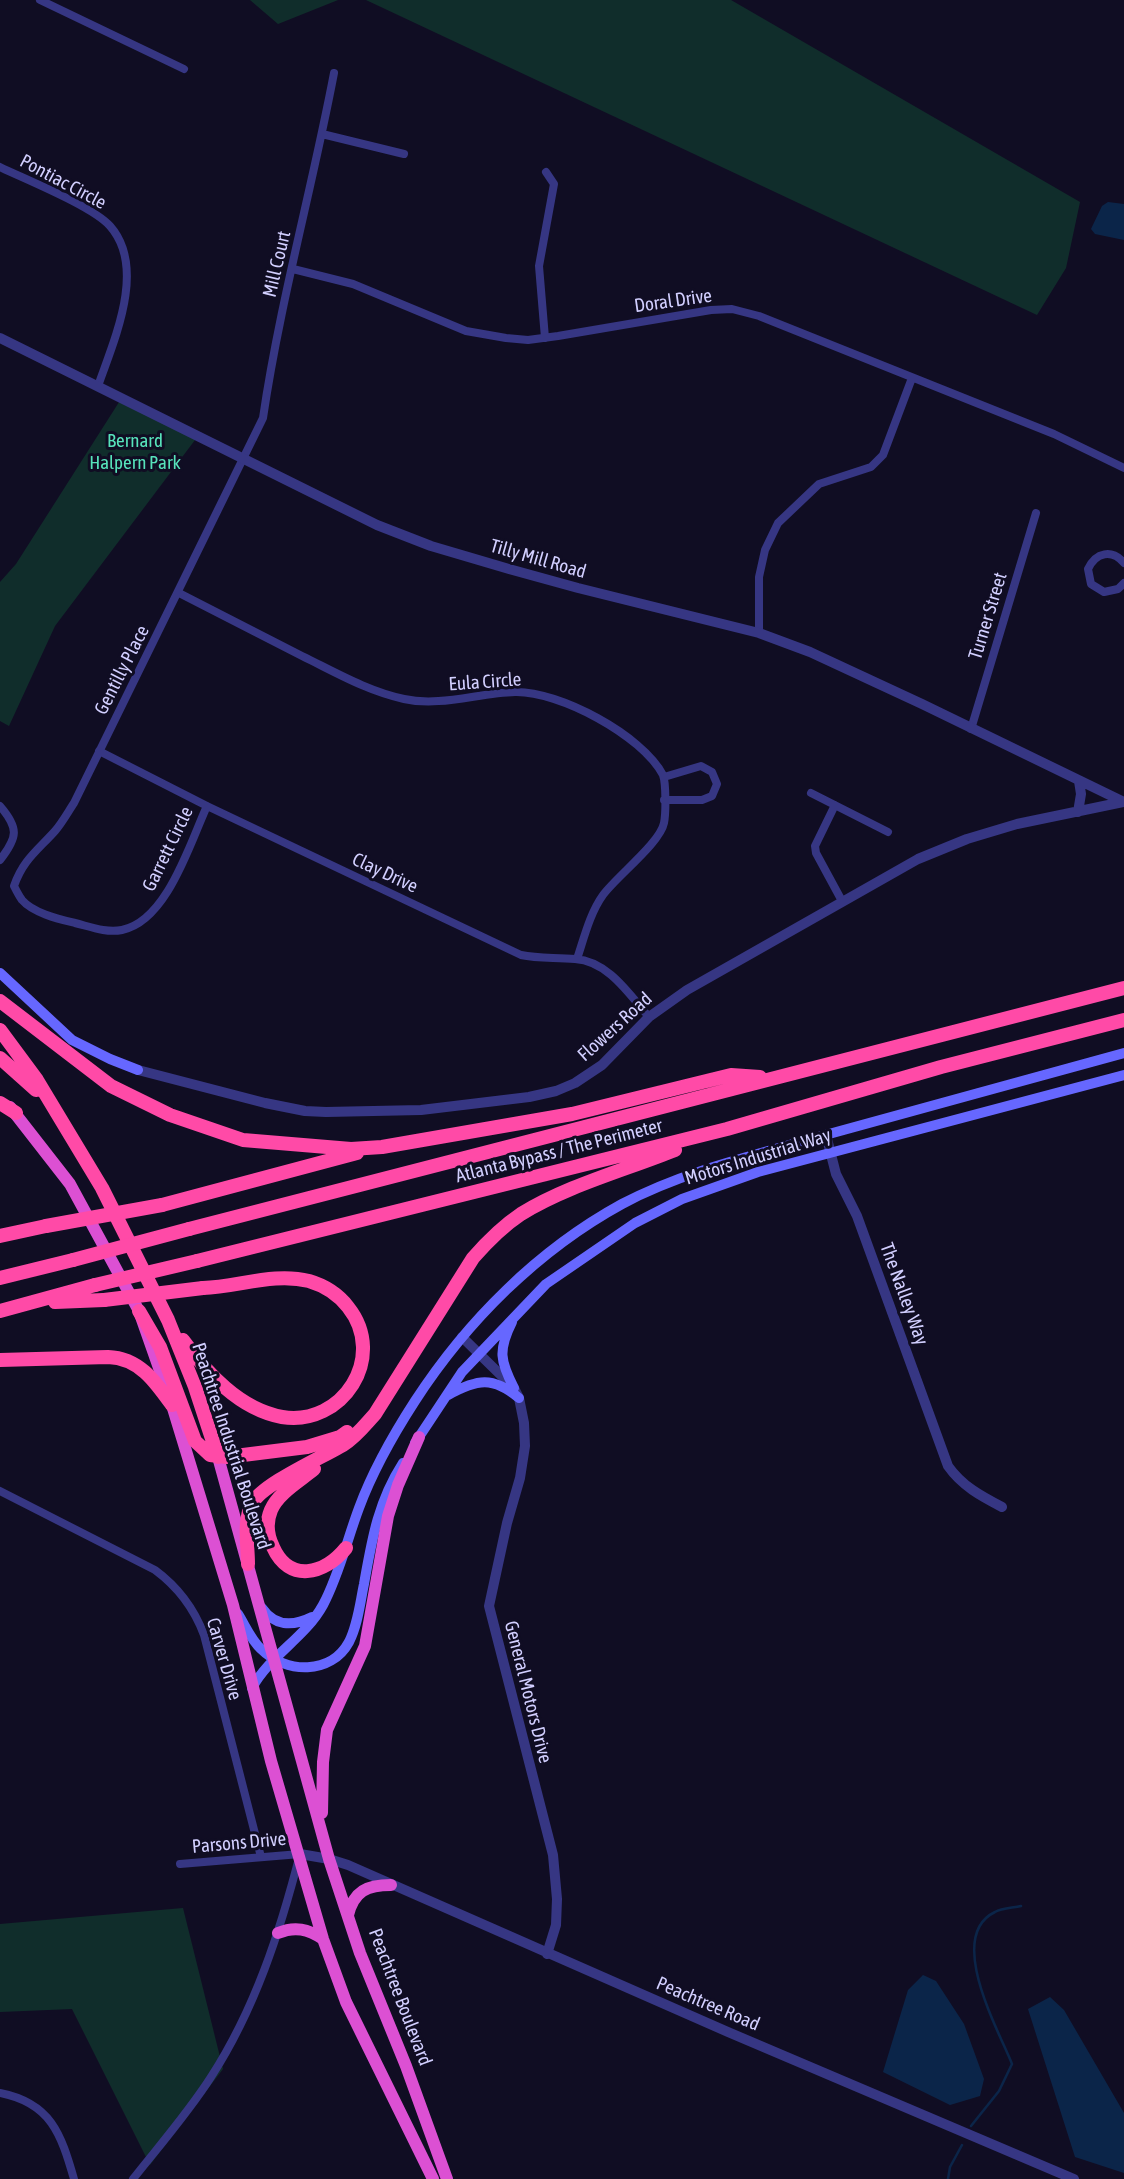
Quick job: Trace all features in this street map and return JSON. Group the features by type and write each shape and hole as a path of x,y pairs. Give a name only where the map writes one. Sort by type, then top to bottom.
{"highway":[{"name":"Atlanta Bypass / The Perimeter","path":"0,1278 1124,988"},
{"path":"0,1001 111,1086 170,1115 243,1140 351,1149 382,1147"},
{"name":"Atlanta Bypass / The Perimeter","path":"0,1311 727,1129 941,1067 1124,1020"},
{"name":"Peachtree Industrial Boulevard","path":"0,1030 23,1059 102,1188 168,1320 195,1387 218,1457 321,1828"},
{"path":"0,1058 56,1111"},
{"path":"0,1236 162,1205 382,1147 572,1115 730,1075 772,1078"},
{"path":"0,1096 70,1184 88,1214 160,1348 195,1441 202,1450 218,1457 307,1447 340,1437 365,1418 391,1387"},
{"path":"0,1103 16,1113"},
{"path":"346,1548 334,1560 316,1569 293,1570 284,1566 269,1539 267,1523 271,1508 375,1414 473,1258 491,1238 520,1215 564,1192 727,1129"},
{"path":"29,1303 104,1300 265,1280 296,1279 333,1292 352,1313 362,1341 359,1373 350,1390 329,1409 313,1416 294,1418 262,1411 241,1400 211,1375 168,1320"},
{"path":"139,1311 172,1405 233,1605 252,1688 323,1939 346,2002 433,2179"},
{"path":"0,1360 108,1357 123,1359 143,1370 172,1405"},
{"path":"321,1828 327,1730 365,1646 388,1516 419,1437"},
{"path":"248,1564 247,1523 252,1503 271,1485 346,1443"},
{"name":"Peachtree Boulevard","path":"321,1828 348,1916 447,2179"},
{"path":"348,1916 352,1902 361,1891 370,1886 391,1885"},
{"path":"278,1933 298,1928 313,1932 323,1939"}],"main road":[{"name":"Flowers Road","path":"0,973 72,1040 138,1070"},
{"name":"Motors Industrial Way","path":"252,1688 274,1657 317,1615 329,1592 366,1492 386,1447 415,1401 476,1320 523,1276 581,1229 624,1203 690,1175 1124,1053"},
{"name":"Motors Industrial Way","path":"233,1605 264,1652 299,1668 309,1668 333,1659 349,1642 356,1625 374,1532 390,1483 462,1372 546,1284 635,1223 682,1199 758,1172 1124,1075"},
{"path":"516,1393 504,1369 502,1342 517,1313"},
{"path":"446,1396 481,1381 505,1387 516,1393"},
{"path":"261,1608 267,1616 285,1624 304,1621 317,1615"}],"street":[{"path":"40,0 184,69"},
{"name":"Mill Court","path":"245,459 263,418 272,357 334,73"},
{"path":"322,134 404,154"},
{"name":"Pontiac Circle","path":"0,167 90,211 109,225 121,242 127,262 127,285 122,311 98,386"},
{"path":"544,338 539,266 554,184 546,172"},
{"name":"Doral Drive","path":"293,269 354,284 466,331 506,338 544,338 694,312 732,309 759,316 1054,434 1124,468"},
{"name":"Tilly Mill Road","path":"0,338 367,520 431,546 578,589 759,633 810,652 1124,802"},
{"path":"759,633 759,577 765,550 778,523 819,484 871,467 883,455 912,378"},
{"name":"Gentilly Place","path":"14,886 19,870 56,830 74,803 245,459"},
{"name":"Turner Street","path":"971,729 1036,513"},
{"path":"1124,563 1118,557 1104,554 1097,557 1088,569 1091,584 1104,592 1118,589 1124,583"},
{"name":"Eula Circle","path":"179,593 360,685 406,699 438,701 516,692 537,695 570,706 638,745 664,777"},
{"name":"Clay Drive","path":"99,751 207,806 521,955 540,959 577,959 603,967 649,1017"},
{"path":"577,959 589,922 602,897 655,840 664,825 664,800 664,777 701,766 712,772 717,784 712,796 702,800 664,800"},
{"path":"1078,812 1081,794 1079,780"},
{"path":"811,793 888,832"},
{"name":"Flowers Road","path":"138,1070 254,1101 305,1111 421,1110 529,1097 566,1088 602,1065 649,1017 687,990 918,859 956,843 1017,824 1124,802"},
{"path":"0,806 13,821 14,836 0,860"},
{"name":"Garrett Circle","path":"14,886 23,901 62,920 106,931 124,929 141,922 153,913 174,880 207,806"},
{"path":"835,806 814,846 842,901"},
{"name":"The Nalley Way","path":"825,1135 836,1174 862,1229 948,1466 956,1478 974,1492 1002,1507"},
{"path":"462,1337 516,1393"},
{"name":"General Motors Drive","path":"516,1393 524,1423 525,1446 520,1478 489,1606 553,1855 557,1899 556,1925 547,1954"},
{"name":"Carver Drive","path":"0,1491 155,1570 187,1601 204,1636 261,1857"},
{"path":"133,2179 200,2094 226,2053 255,1996 278,1933 300,1854"},
{"name":"Peachtree Road","path":"300,1854 348,1865 547,1954 1074,2179"},
{"name":"Parsons Drive","path":"180,1864 300,1854"},
{"path":"0,2093 17,2096 29,2102 47,2118 64,2141 74,2179"}],"green space":[{"path":"250,0 338,0 278,24"},
{"path":"366,0 731,0 1080,202 1066,268 1037,315"},
{"name":"Bernard Halpern Park","path":"121,399 198,436 55,626 9,726 0,721 0,582 16,564"},
{"path":"183,1908 223,2069 150,2165 72,2009 0,2012 0,1924"}],"water":[{"path":"1108,202 1124,204 1124,240 1095,234 1091,229 1102,206"},
{"path":"923,1975 936,1981 964,2024 984,2079 980,2096 950,2105 883,2072 908,1990"},
{"path":"1050,1997 1064,2010 1124,2113 1124,2173 1075,2157 1028,2009"}],"waterway":[{"path":"971,2126 999,2091 1012,2064 980,1985 975,1962 975,1941 981,1924 995,1912 1021,1906"},
{"path":"948,2179 950,2167 962,2145"}]}
